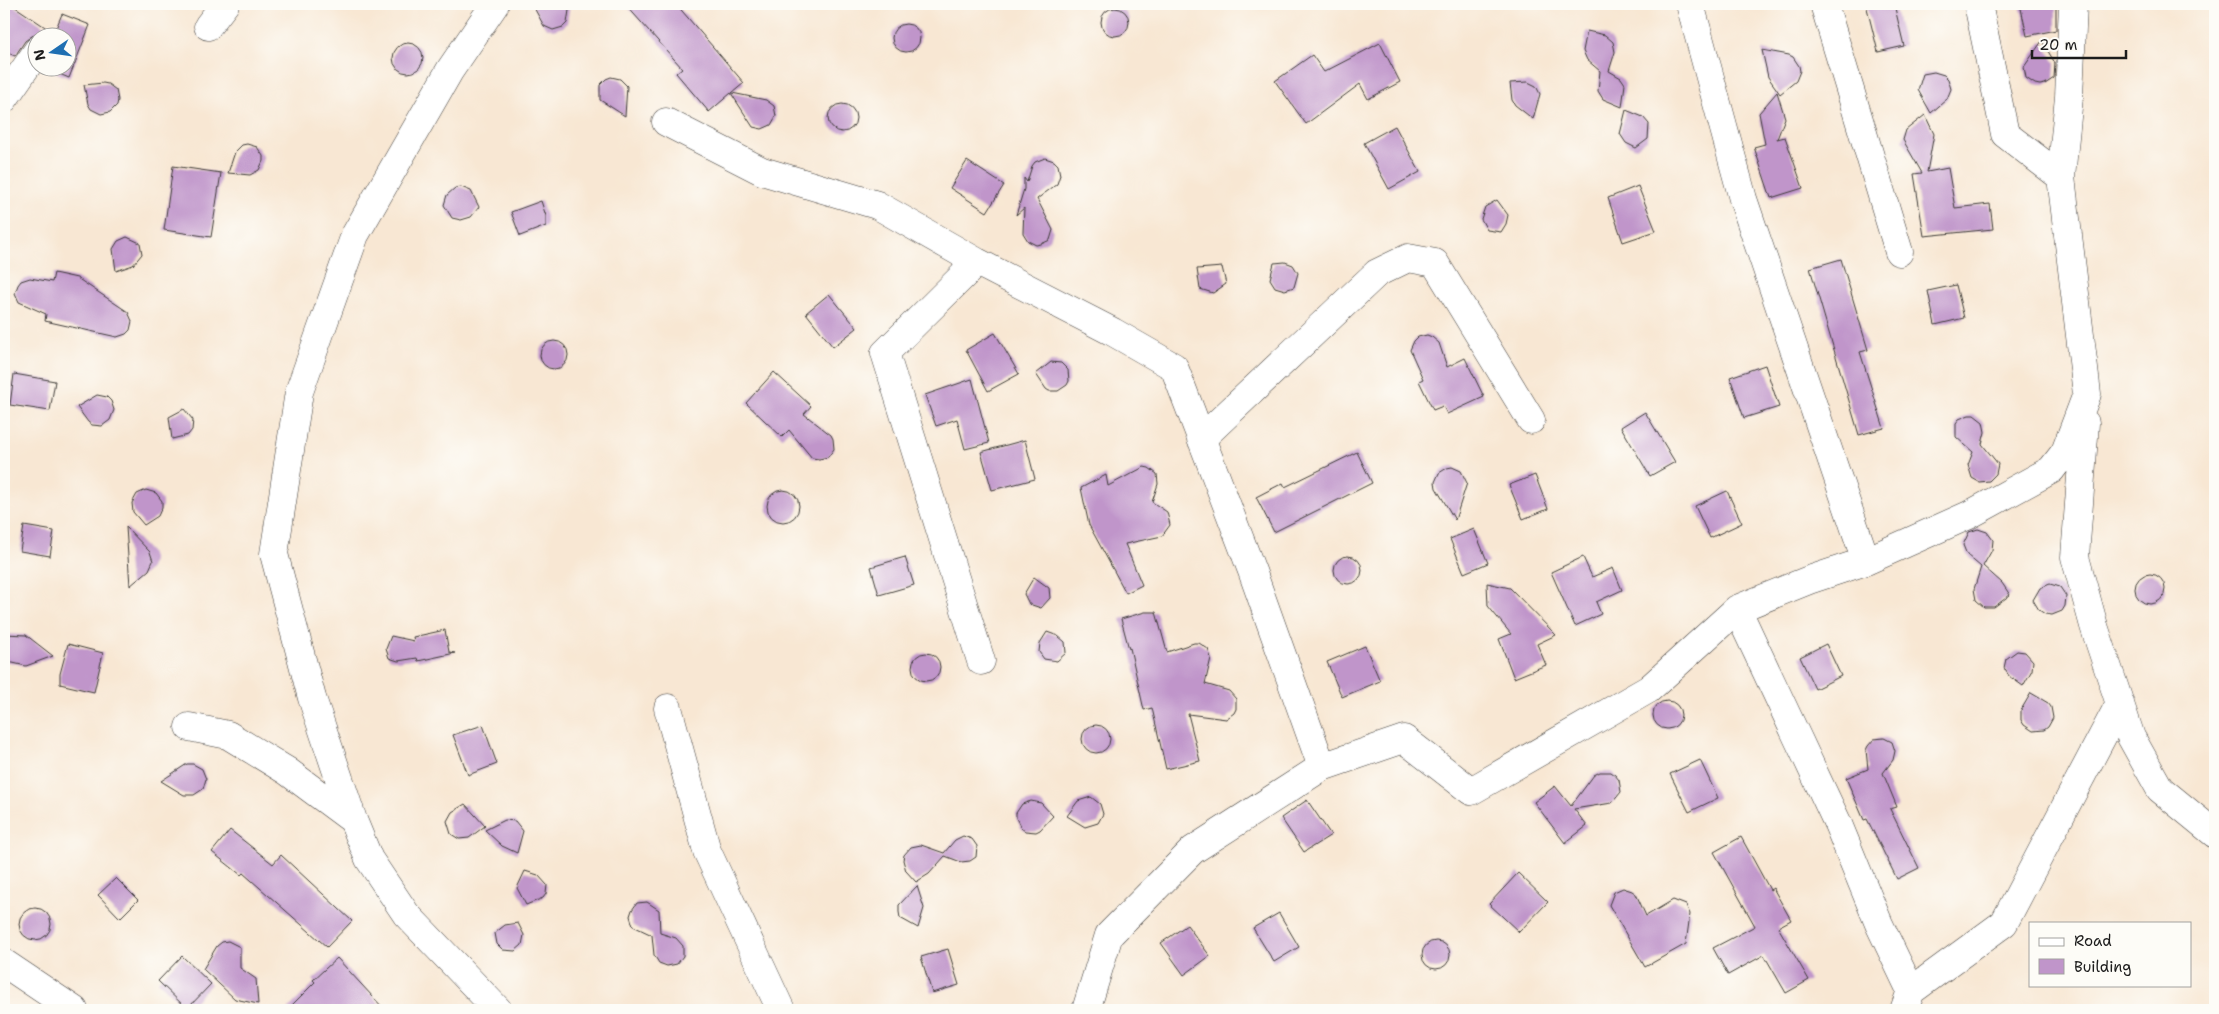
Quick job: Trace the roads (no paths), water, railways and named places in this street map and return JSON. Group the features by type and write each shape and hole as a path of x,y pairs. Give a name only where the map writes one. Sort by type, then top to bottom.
{"street":[{"path":"208,26 225,4"},
{"path":"495,4 450,70 355,236 299,392 274,554 312,698 353,820 370,859 406,914 498,1010"},
{"path":"1690,4 1743,199 1866,562"},
{"path":"1824,4 1898,252"},
{"path":"1978,4 2006,134 2061,177"},
{"path":"2073,4 2061,177 2088,394 2075,557 2094,626 2131,737 2160,789 2215,834"},
{"path":"4,99 28,64"},
{"path":"666,122 762,171 878,205 977,262 1113,332 1174,367 1252,571 1322,767"},
{"path":"1201,439 1377,273 1408,258 1435,263 1530,420"},
{"path":"977,262 885,354 981,661"},
{"path":"1086,1010 1109,935 1193,850 1322,767 1404,739 1471,791 1649,689 1737,609 1809,580 1866,562 1970,515 2050,470 2066,452 2088,394"},
{"path":"1737,609 1838,824 1908,1001 2004,923 2120,703"},
{"path":"668,708 707,851 781,1010"},
{"path":"189,727 228,735 287,771 353,820"},
{"path":"4,963 74,1010"}]}
